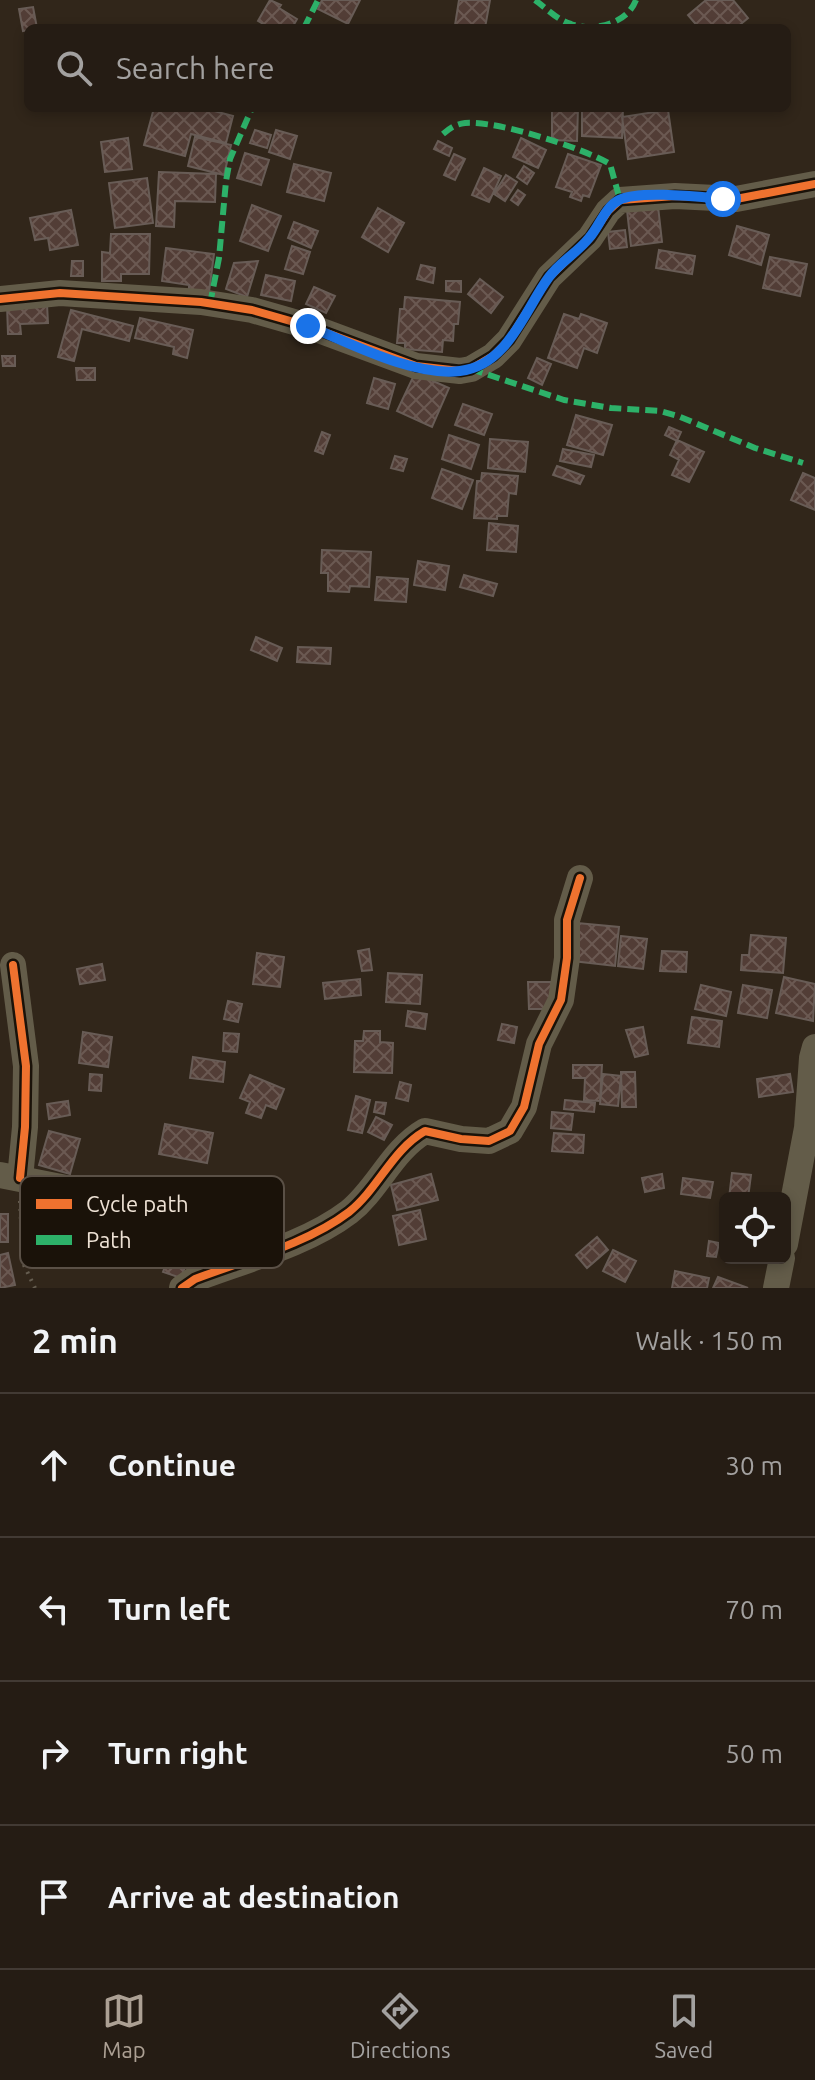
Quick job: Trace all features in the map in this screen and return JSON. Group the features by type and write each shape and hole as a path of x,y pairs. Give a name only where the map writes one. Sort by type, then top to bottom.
{"street":[{"path":"0,299 60,293 201,302 252,310 308,326 416,366 460,371 471,369 493,356 509,340 549,277 590,238 608,211 620,200 675,196 736,199 815,184"},
{"path":"284,1246 299,1242 350,1211 409,1140 425,1131 489,1141 510,1131 524,1107 539,1044 561,1000 567,958 567,920 580,878"},
{"path":"10,1177 25,1127 26,1066 13,965"},
{"path":"791,1212 807,1128 815,1047"},
{"path":"776,1288 781,1264"},
{"path":"182,1288 195,1279 223,1268"}],"path":[{"path":"10,1177 20,1236"},
{"path":"25,1268 35,1288"}],"building":[{"path":"270,0 297,19 294,24 263,24 258,21"},
{"path":"322,0 360,0 348,24 318,9"},
{"path":"459,0 490,0 486,24 455,24"},
{"path":"706,0 733,0 748,18 741,24 696,24 688,15"},
{"path":"33,7 36,24 24,24 23,31 19,9"},
{"path":"153,112 218,112 233,116 226,143 191,134 185,156 144,145"},
{"path":"552,112 578,112 577,141 552,140"},
{"path":"582,112 623,112 622,138 582,136"},
{"path":"668,112 674,152 628,159 622,117"},
{"path":"255,130 271,135 267,148 250,143"},
{"path":"276,130 297,136 290,159 269,152"},
{"path":"195,137 231,145 224,175 188,166"},
{"path":"128,138 132,169 105,172 101,142"},
{"path":"521,138 546,150 538,168 513,157"},
{"path":"438,141 452,148 449,156 434,149"},
{"path":"245,153 269,160 261,185 237,178"},
{"path":"454,154 465,159 455,180 444,175"},
{"path":"568,154 601,165 589,197 583,195 581,201 570,197 572,192 556,187"},
{"path":"294,164 331,173 324,201 287,192"},
{"path":"524,166 534,173 527,184 517,177"},
{"path":"484,168 501,176 489,202 472,195"},
{"path":"159,172 216,174 215,202 175,201 174,227 156,226"},
{"path":"506,175 517,182 505,201 494,194"},
{"path":"147,178 153,223 115,228 109,183"},
{"path":"518,190 525,195 518,205 511,200"},
{"path":"252,205 281,216 268,251 240,241"},
{"path":"658,206 662,242 631,246 627,210"},
{"path":"378,208 404,223 388,252 362,237"},
{"path":"71,210 78,245 50,250 48,238 35,240 30,218"},
{"path":"294,222 318,231 311,248 288,238"},
{"path":"737,226 769,235 761,265 729,255"},
{"path":"625,230 627,247 610,249 608,232"},
{"path":"111,234 150,234 149,274 121,274 121,281 102,281 102,252 110,253"},
{"path":"292,246 310,252 303,274 285,269"},
{"path":"166,248 214,254 209,292 189,290 189,285 162,281"},
{"path":"659,250 695,256 692,274 656,268"},
{"path":"770,257 807,264 800,296 763,288"},
{"path":"72,261 83,261 83,276 71,276"},
{"path":"258,261 247,297 226,289 234,263"},
{"path":"421,265 435,268 433,283 417,279"},
{"path":"266,275 295,281 291,301 261,295"},
{"path":"480,279 503,297 491,313 468,294"},
{"path":"446,281 461,281 461,292 446,291"},
{"path":"314,287 335,296 326,313 306,304"},
{"path":"405,297 460,302 453,341 443,340 442,352 405,349 405,343 397,343 400,309 404,309"},
{"path":"47,304 48,323 20,324 21,334 8,334 7,305"},
{"path":"71,310 133,326 129,341 82,329 74,361 58,357"},
{"path":"564,314 579,319 581,314 607,323 597,353 584,348 577,368 548,358"},
{"path":"140,318 193,330 187,358 173,354 174,347 135,338"},
{"path":"2,356 15,356 15,366 3,366"},
{"path":"537,358 551,364 542,385 528,378"},
{"path":"76,368 95,368 95,380 77,380"},
{"path":"415,373 449,388 432,427 397,411"},
{"path":"374,378 395,384 388,409 367,403"},
{"path":"463,404 492,414 484,435 455,425"},
{"path":"576,415 612,425 603,455 567,445"},
{"path":"669,427 681,432 677,441 665,435"},
{"path":"322,432 330,435 323,454 315,451"},
{"path":"449,435 479,445 471,469 442,459"},
{"path":"490,439 528,442 525,472 488,468"},
{"path":"677,440 704,452 689,482 672,475 679,460 670,455"},
{"path":"563,449 594,455 591,467 560,461"},
{"path":"395,456 407,459 403,471 391,468"},
{"path":"557,466 584,476 580,484 553,475"},
{"path":"442,469 473,480 462,509 432,498"},
{"path":"482,473 518,476 516,494 509,493 507,516 474,518 477,481 481,481"},
{"path":"803,473 815,478 815,510 791,500"},
{"path":"489,523 518,526 516,552 487,550"},
{"path":"322,550 371,552 369,587 350,586 349,592 328,591 328,573 321,573"},
{"path":"418,561 449,566 445,590 414,585"},
{"path":"464,575 497,584 493,596 460,587"},
{"path":"377,577 408,579 406,602 375,600"},
{"path":"256,637 282,648 277,661 251,650"},
{"path":"298,647 331,648 330,664 297,662"},
{"path":"577,923 619,927 615,966 573,961"},
{"path":"751,935 786,938 783,973 741,970 742,955 749,955"},
{"path":"621,936 647,939 643,969 618,966"},
{"path":"369,949 372,970 362,971 358,951"},
{"path":"662,951 687,952 686,972 660,971"},
{"path":"257,953 284,957 280,987 253,984"},
{"path":"102,964 105,980 80,984 77,969"},
{"path":"388,973 422,975 420,1004 386,1002"},
{"path":"784,977 815,984 813,1021 776,1013"},
{"path":"360,979 361,995 325,999 323,983"},
{"path":"528,982 551,982 551,1009 529,1009"},
{"path":"701,985 731,992 726,1016 695,1009"},
{"path":"743,985 772,990 767,1018 738,1013"},
{"path":"228,1001 242,1004 238,1022 224,1019"},
{"path":"408,1011 427,1014 425,1029 406,1026"},
{"path":"692,1017 722,1021 719,1047 688,1043"},
{"path":"502,1024 517,1027 514,1043 498,1040"},
{"path":"643,1027 648,1054 635,1057 626,1030"},
{"path":"364,1031 380,1031 380,1042 393,1043 392,1073 354,1072 355,1041 363,1041"},
{"path":"83,1032 112,1037 108,1067 79,1063"},
{"path":"224,1033 239,1034 237,1052 223,1051"},
{"path":"193,1057 225,1062 223,1082 190,1078"},
{"path":"573,1065 602,1065 600,1101 584,1100 585,1078 573,1078"},
{"path":"621,1072 635,1072 636,1107 622,1107"},
{"path":"90,1074 102,1075 101,1091 89,1090"},
{"path":"603,1074 621,1076 618,1106 600,1104"},
{"path":"790,1074 793,1092 759,1097 757,1079"},
{"path":"250,1075 284,1089 276,1109 266,1105 261,1118 246,1113 250,1102 240,1098"},
{"path":"400,1082 411,1085 408,1101 396,1098"},
{"path":"356,1096 370,1100 362,1133 348,1130"},
{"path":"565,1100 595,1103 594,1112 564,1109"},
{"path":"68,1101 70,1115 49,1119 47,1104"},
{"path":"376,1102 386,1103 384,1114 374,1112"},
{"path":"552,1112 573,1114 571,1130 551,1128"},
{"path":"376,1117 392,1125 384,1140 368,1132"},
{"path":"165,1124 213,1133 207,1163 159,1154"},
{"path":"49,1131 80,1139 70,1174 39,1165"},
{"path":"554,1133 584,1135 583,1153 552,1151"},
{"path":"732,1173 751,1175 749,1192 730,1192"},
{"path":"431,1174 438,1200 397,1210 391,1185"},
{"path":"662,1174 664,1188 645,1192 642,1178"},
{"path":"683,1178 713,1182 710,1198 681,1194"},
{"path":"420,1210 426,1239 399,1245 393,1216"},
{"path":"0,1214 8,1214 8,1242 0,1242"},
{"path":"597,1237 608,1250 587,1268 576,1255"},
{"path":"709,1241 719,1243 716,1257 707,1256"},
{"path":"613,1250 636,1261 625,1282 603,1271"},
{"path":"8,1253 15,1285 0,1288 0,1255"},
{"path":"164,1268 185,1268 181,1278 163,1272"},
{"path":"675,1271 709,1278 707,1288 672,1288"},
{"path":"718,1277 748,1288 713,1288"}],"marked path":[{"path":"306,24 318,0"},
{"path":"535,0 556,17 573,24"},
{"path":"609,24 625,15 636,0"},
{"path":"210,304 219,258 230,159 250,112"},
{"path":"443,134 459,124 479,123 517,130 580,150 610,164 620,200"},
{"path":"471,369 564,400 611,408 660,411 678,416 755,448 803,463"}],"cycle path":[{"path":"0,299 60,293 201,302 252,310 308,326 416,366 460,371 471,369 493,356 509,340 549,277 590,238 608,211 620,200 675,196 736,199 815,184"},
{"path":"284,1246 349,1212 403,1148 425,1131 489,1141 510,1131 524,1107 539,1044 561,1000 567,958 567,920 580,878"},
{"path":"13,965 26,1066 20,1176"},
{"path":"182,1288 195,1279 225,1268"}],"route":[{"path":"308,326 416,366 439,371 471,369 493,356 509,340 549,277 590,238 616,202 632,197 658,196 723,199"}]}
